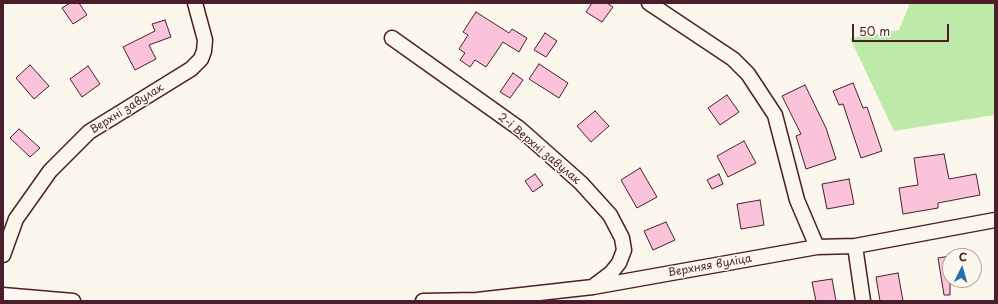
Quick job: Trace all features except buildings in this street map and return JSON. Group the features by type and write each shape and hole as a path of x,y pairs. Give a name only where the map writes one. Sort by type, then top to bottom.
{"street":[{"name":"Верхні завулак","path":"3,255 16,219 50,170 88,132 191,69 201,59 205,40 195,3"},
{"path":"649,3 733,59 748,74 775,115 797,200 817,247"},
{"name":"2-і Верхні завулак","path":"392,38 520,129 581,183 610,215 622,238 624,250 619,263 611,273 593,287"},
{"name":"Верхняя вуліца","path":"423,301 477,300 593,287 817,247 855,246 995,220"},
{"path":"855,246 863,301"},
{"path":"3,295 73,301"}],"green space":[{"path":"910,3 995,3 995,115 894,131 850,38 899,30"}]}
